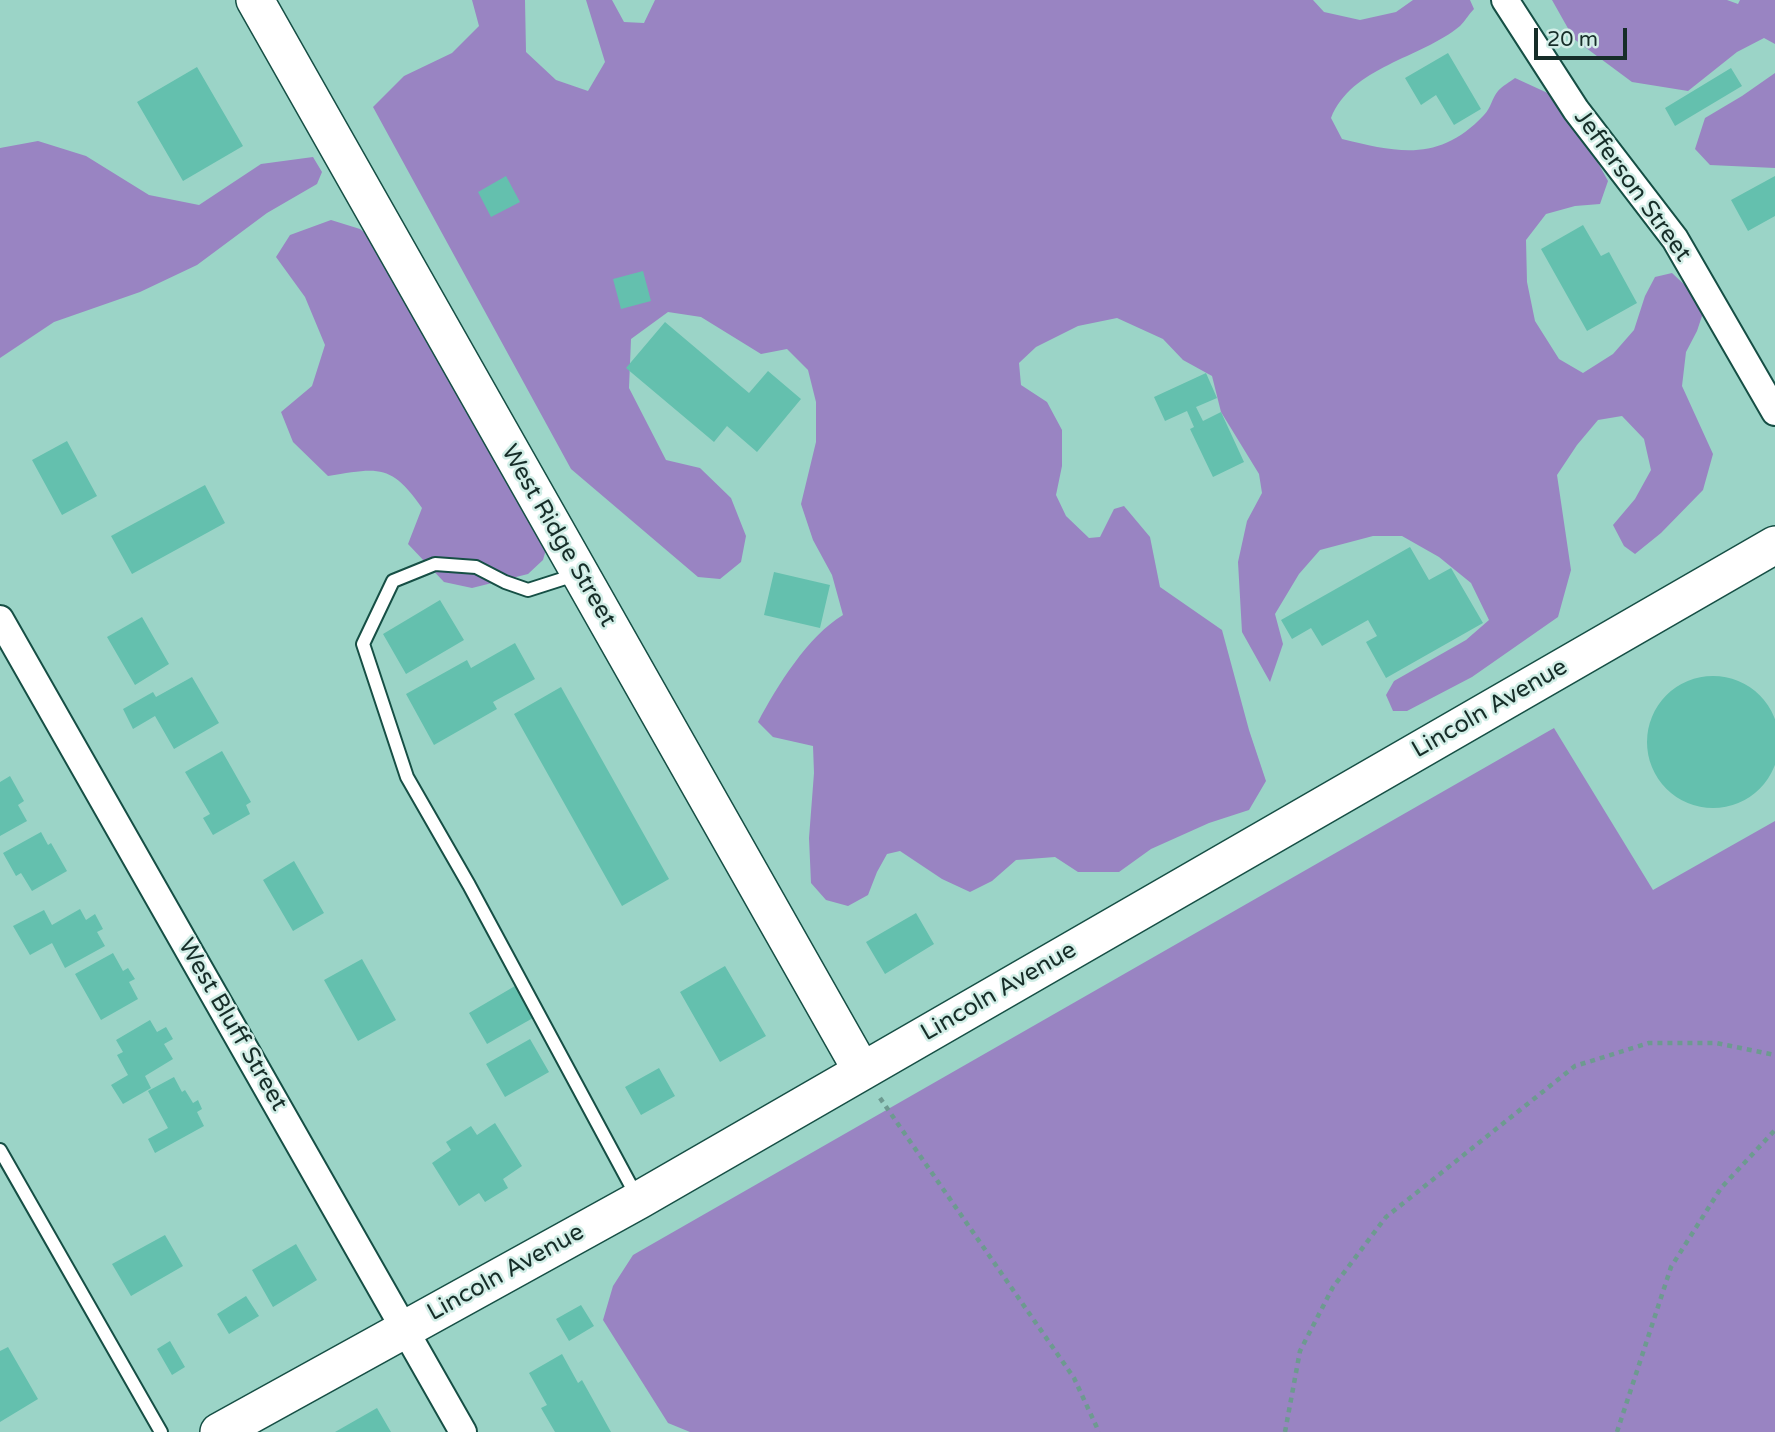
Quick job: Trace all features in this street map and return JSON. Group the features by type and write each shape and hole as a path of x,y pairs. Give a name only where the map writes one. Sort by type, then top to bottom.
{"street":[{"name":"West Ridge Street","path":"255,0 862,1071"},
{"name":"Jefferson Street","path":"1505,0 1576,110 1675,239 1775,412"},
{"name":"Lincoln Avenue","path":"219,1432 639,1200 1775,545"},
{"name":"West Bluff Street","path":"0,619 463,1432"}],"lane":[{"path":"580,574 528,590 476,567 435,564 393,581 363,645 407,777 470,885 639,1200"},
{"path":"0,1150 161,1432"}],"path":[{"path":"1285,1432 1300,1351 1333,1287 1387,1217 1575,1066 1649,1043 1716,1042 1775,1055"},
{"path":"862,1071 1074,1378 1099,1432"},
{"path":"1617,1432 1671,1267 1721,1188 1775,1130"}],"shaded area":[{"path":"472,0 525,0 526,52 556,80 588,91 605,62 586,0 612,0 624,22 644,23 655,0 1313,0 1324,12 1360,20 1396,12 1413,0 1470,0 1474,9 1460,26 1354,86 1341,100 1331,118 1342,139 1382,148 1418,150 1451,141 1468,130 1486,112 1498,91 1515,78 1552,95 1586,141 1608,181 1600,204 1575,206 1546,214 1526,240 1527,282 1535,321 1559,359 1583,373 1613,354 1634,330 1645,296 1655,277 1672,273 1688,288 1703,313 1686,352 1682,386 1713,454 1703,490 1661,533 1635,554 1624,546 1613,525 1635,499 1651,470 1644,439 1622,416 1598,420 1557,475 1571,570 1558,617 1472,677 1407,711 1393,711 1386,695 1394,681 1466,640 1489,620 1471,583 1439,557 1402,536 1373,536 1320,550 1299,574 1275,614 1283,644 1270,682 1242,632 1238,562 1247,521 1262,493 1259,474 1221,412 1212,376 1183,360 1163,339 1117,318 1078,326 1036,347 1019,363 1021,385 1047,402 1062,430 1062,466 1056,495 1066,516 1089,538 1100,537 1114,509 1124,506 1150,537 1160,587 1222,630 1266,781 1249,810 1209,823 1151,849 1119,872 1078,872 1055,857 1016,860 992,881 970,892 942,879 900,851 887,854 868,895 848,906 826,900 811,883 809,838 814,773 813,746 773,737 758,722 774,693 806,649 830,624 843,615 832,575 813,540 801,504 816,442 816,402 808,370 787,349 761,354 701,317 668,312 631,339 629,388 666,460 700,468 731,498 746,536 741,562 720,579 698,577 571,469 373,107 404,76 452,53 479,26"},
{"path":"1552,0 1727,0 1738,4 1740,0 1775,0 1775,44 1764,38 1737,52 1688,91 1632,82 1574,39"},
{"path":"1775,73 1775,168 1710,165 1695,149 1705,118"},
{"path":"38,141 86,156 149,195 199,205 261,164 313,157 322,172 317,184 267,213 197,265 140,292 54,322 0,358 0,148"},
{"path":"331,220 360,229 380,245 547,546 543,560 528,574 472,588 444,582 408,544 422,508 401,483 392,476 372,471 328,476 293,442 281,412 312,386 325,345 305,297 276,257 290,235"},
{"path":"1554,728 1653,890 1775,821 1775,1432 690,1432 668,1423 603,1320 613,1286 633,1255"}],"building":[{"path":"1448,53 1481,109 1454,125 1436,95 1421,105 1405,78"},
{"path":"197,67 243,146 183,181 137,102"},
{"path":"1731,68 1742,86 1675,126 1665,108"},
{"path":"506,176 520,202 491,217 478,192"},
{"path":"1775,176 1775,216 1748,231 1731,200"},
{"path":"1583,225 1601,256 1609,252 1637,303 1587,331 1541,249"},
{"path":"643,271 651,301 621,309 613,279"},
{"path":"665,322 749,393 768,371 801,399 757,452 727,426 714,442 626,368"},
{"path":"1206,373 1217,398 1196,407 1203,421 1221,412 1244,462 1213,477 1190,429 1194,427 1187,411 1165,421 1154,397"},
{"path":"67,441 97,496 62,515 32,460"},
{"path":"205,485 225,523 132,574 111,536"},
{"path":"1410,547 1429,580 1451,568 1483,623 1386,678 1366,642 1377,636 1368,620 1322,646 1311,628 1292,639 1281,620"},
{"path":"774,572 830,585 820,628 764,615"},
{"path":"440,600 464,640 406,674 383,634"},
{"path":"142,617 169,664 135,685 107,637"},
{"path":"515,643 535,679 493,702 497,709 434,745 406,694 467,660 471,668"},
{"path":"1713,676 1738,681 1760,695 1774,717 1779,742 1774,767 1760,789 1738,803 1713,808 1688,803 1666,789 1652,767 1647,742 1652,717 1666,695 1688,681"},
{"path":"192,677 219,723 174,749 155,716 133,729 123,709 153,692 156,697"},
{"path":"561,687 669,879 622,906 514,714"},
{"path":"222,751 251,802 246,805 250,814 213,835 203,818 210,814 185,772"},
{"path":"10,776 24,801 18,805 27,821 0,836 0,782"},
{"path":"41,832 48,845 51,843 67,871 32,891 21,873 16,876 3,853"},
{"path":"294,861 324,913 293,931 263,880"},
{"path":"80,909 86,920 95,914 103,929 97,932 105,946 65,968 52,943 30,955 13,926 44,910 52,925"},
{"path":"916,913 934,944 885,974 866,942"},
{"path":"113,953 123,971 128,968 135,979 129,982 138,999 101,1020 75,974"},
{"path":"362,959 396,1020 358,1041 324,980"},
{"path":"725,966 766,1036 720,1062 680,992"},
{"path":"515,986 533,1018 487,1044 469,1013"},
{"path":"150,1020 157,1032 166,1027 173,1039 164,1044 173,1059 145,1076 151,1088 123,1104 111,1085 128,1075 117,1055 123,1052 116,1040"},
{"path":"530,1039 549,1072 505,1097 486,1064"},
{"path":"659,1068 675,1096 641,1115 625,1087"},
{"path":"174,1077 182,1092 185,1090 193,1103 198,1100 202,1109 197,1112 204,1126 155,1153 148,1139 168,1128 148,1091"},
{"path":"495,1123 522,1166 503,1179 508,1188 485,1202 479,1193 459,1206 432,1163 451,1150 446,1142 471,1126 477,1135"},
{"path":"165,1235 183,1266 131,1296 112,1264"},
{"path":"296,1244 317,1280 273,1307 252,1270"},
{"path":"246,1296 259,1316 229,1334 217,1314"},
{"path":"581,1305 594,1326 569,1341 556,1319"},
{"path":"170,1341 185,1367 172,1375 157,1349"},
{"path":"8,1347 38,1399 0,1422 0,1351"},
{"path":"562,1354 578,1383 582,1380 611,1432 555,1432 541,1408 547,1405 529,1373"},
{"path":"377,1408 391,1432 335,1432"}]}
